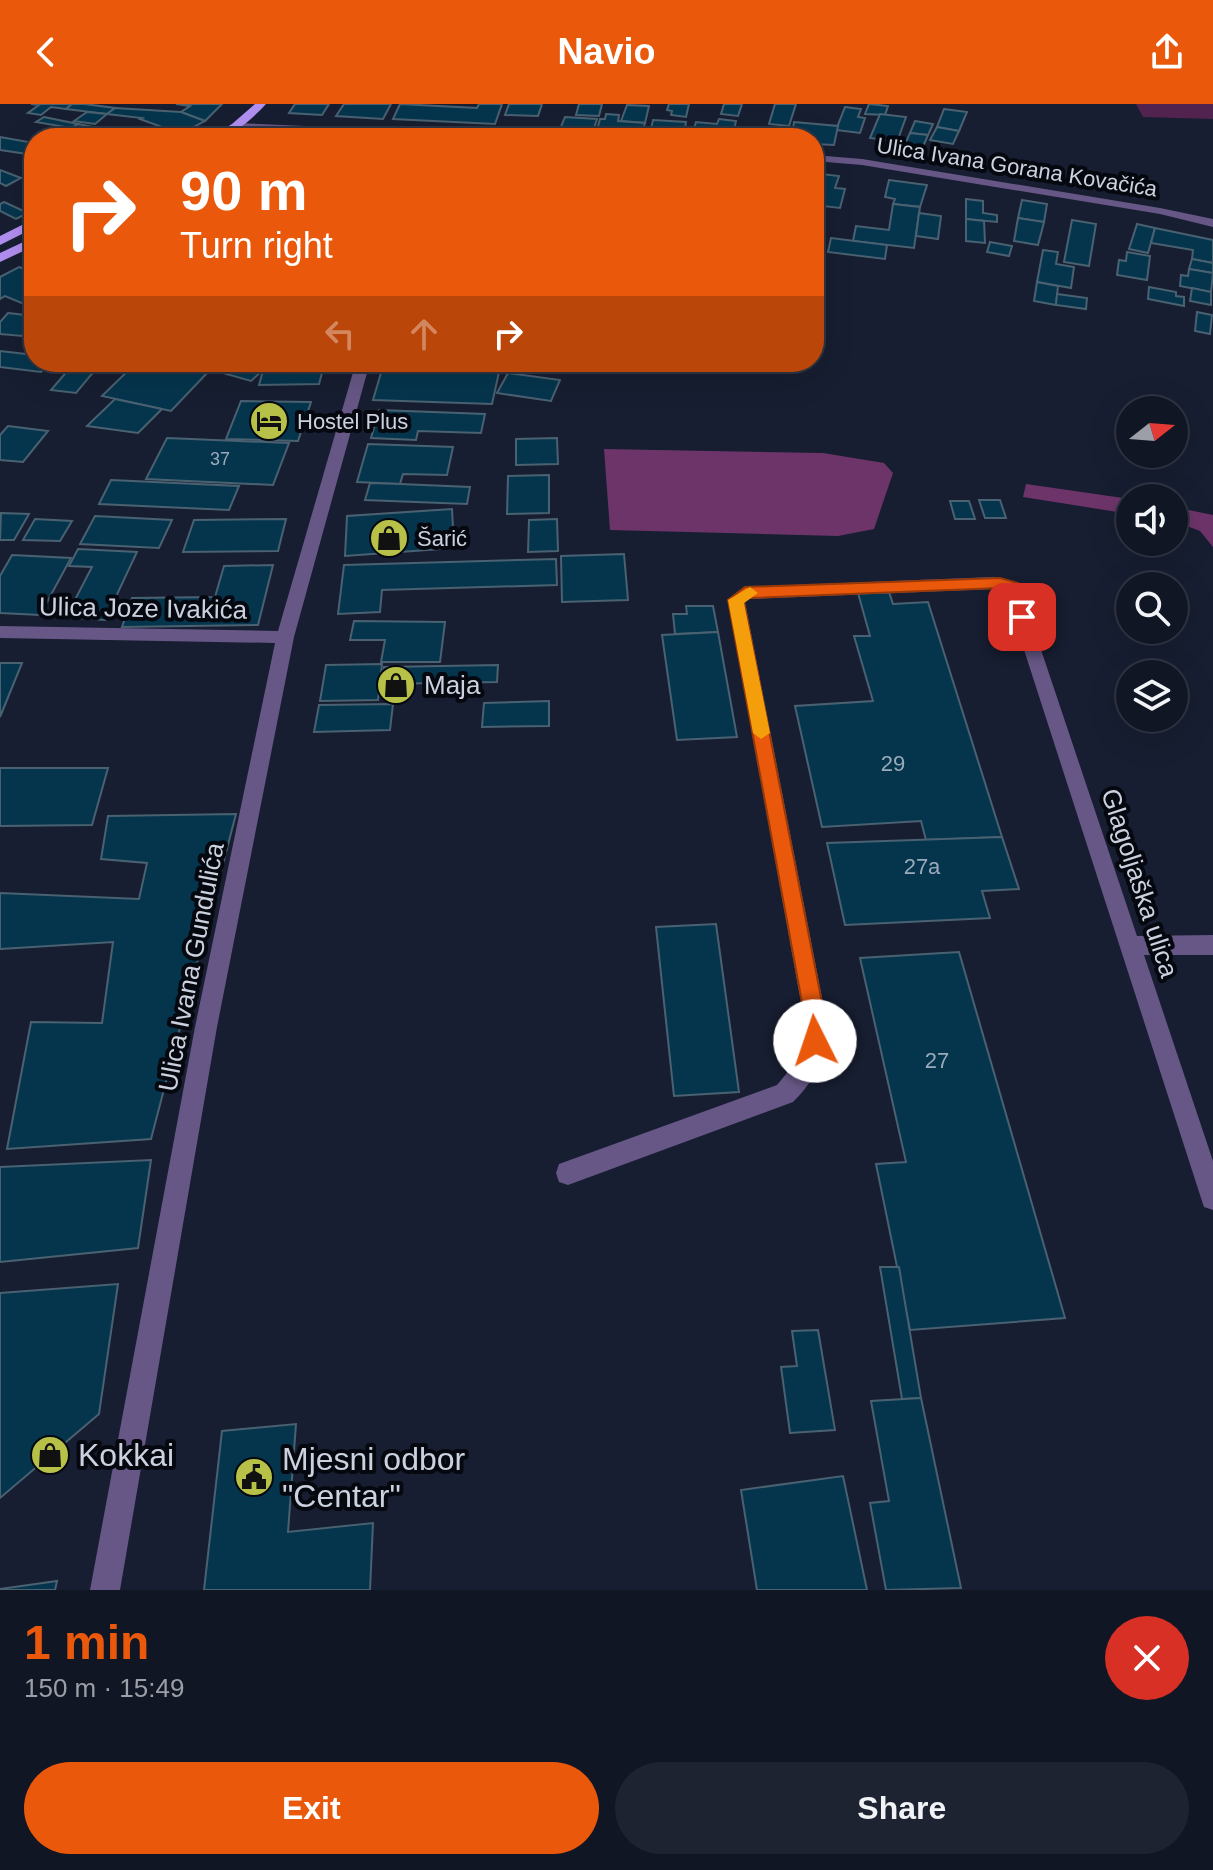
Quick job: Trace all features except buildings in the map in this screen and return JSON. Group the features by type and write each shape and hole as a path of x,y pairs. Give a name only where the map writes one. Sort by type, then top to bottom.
{"main road":[{"path":"232,128 261,104"},
{"path":"0,241 24,228"},
{"path":"0,258 24,246"}],"street":[{"path":"236,126 274,128"},
{"name":"Ulica Ivana Gorana Kovačića","path":"824,159 862,162 1160,211 1213,223"},
{"name":"Ulica Ivana Gundulića","path":"105,1590 206,1027 285,637 360,372"},
{"name":"Glagoljaška ulica","path":"568,1173 785,1094 807,1074 815,1041 813,1008 736,600 745,593 1000,583 1012,587 1213,1198"},
{"name":"Ulica Joze Ivakića","path":"0,632 285,637"},
{"path":"1131,946 1213,945"}],"shaded area":[{"path":"1136,104 1213,104 1213,119 1143,117"},
{"path":"604,449 823,453 884,463 893,473 874,529 838,536 610,530"},
{"path":"1026,484 1116,497 1116,512 1023,497"},
{"path":"1188,510 1213,515 1213,547 1200,531 1188,526"}],"slow traffic":[{"path":"750,593 736,600 761,733"}],"place":[{"name":"Hostel Plus","path":"269,421"},
{"name":"Šarić","path":"389,538"},
{"name":"Maja","path":"396,685"},
{"name":"Kokkai","path":"50,1455"},
{"name":"Mjesni odbor \"Centar\"","path":"254,1477"}],"route":[{"path":"815,1041 813,1008 736,600 745,593 1000,583 1012,587 1022,617"}]}
